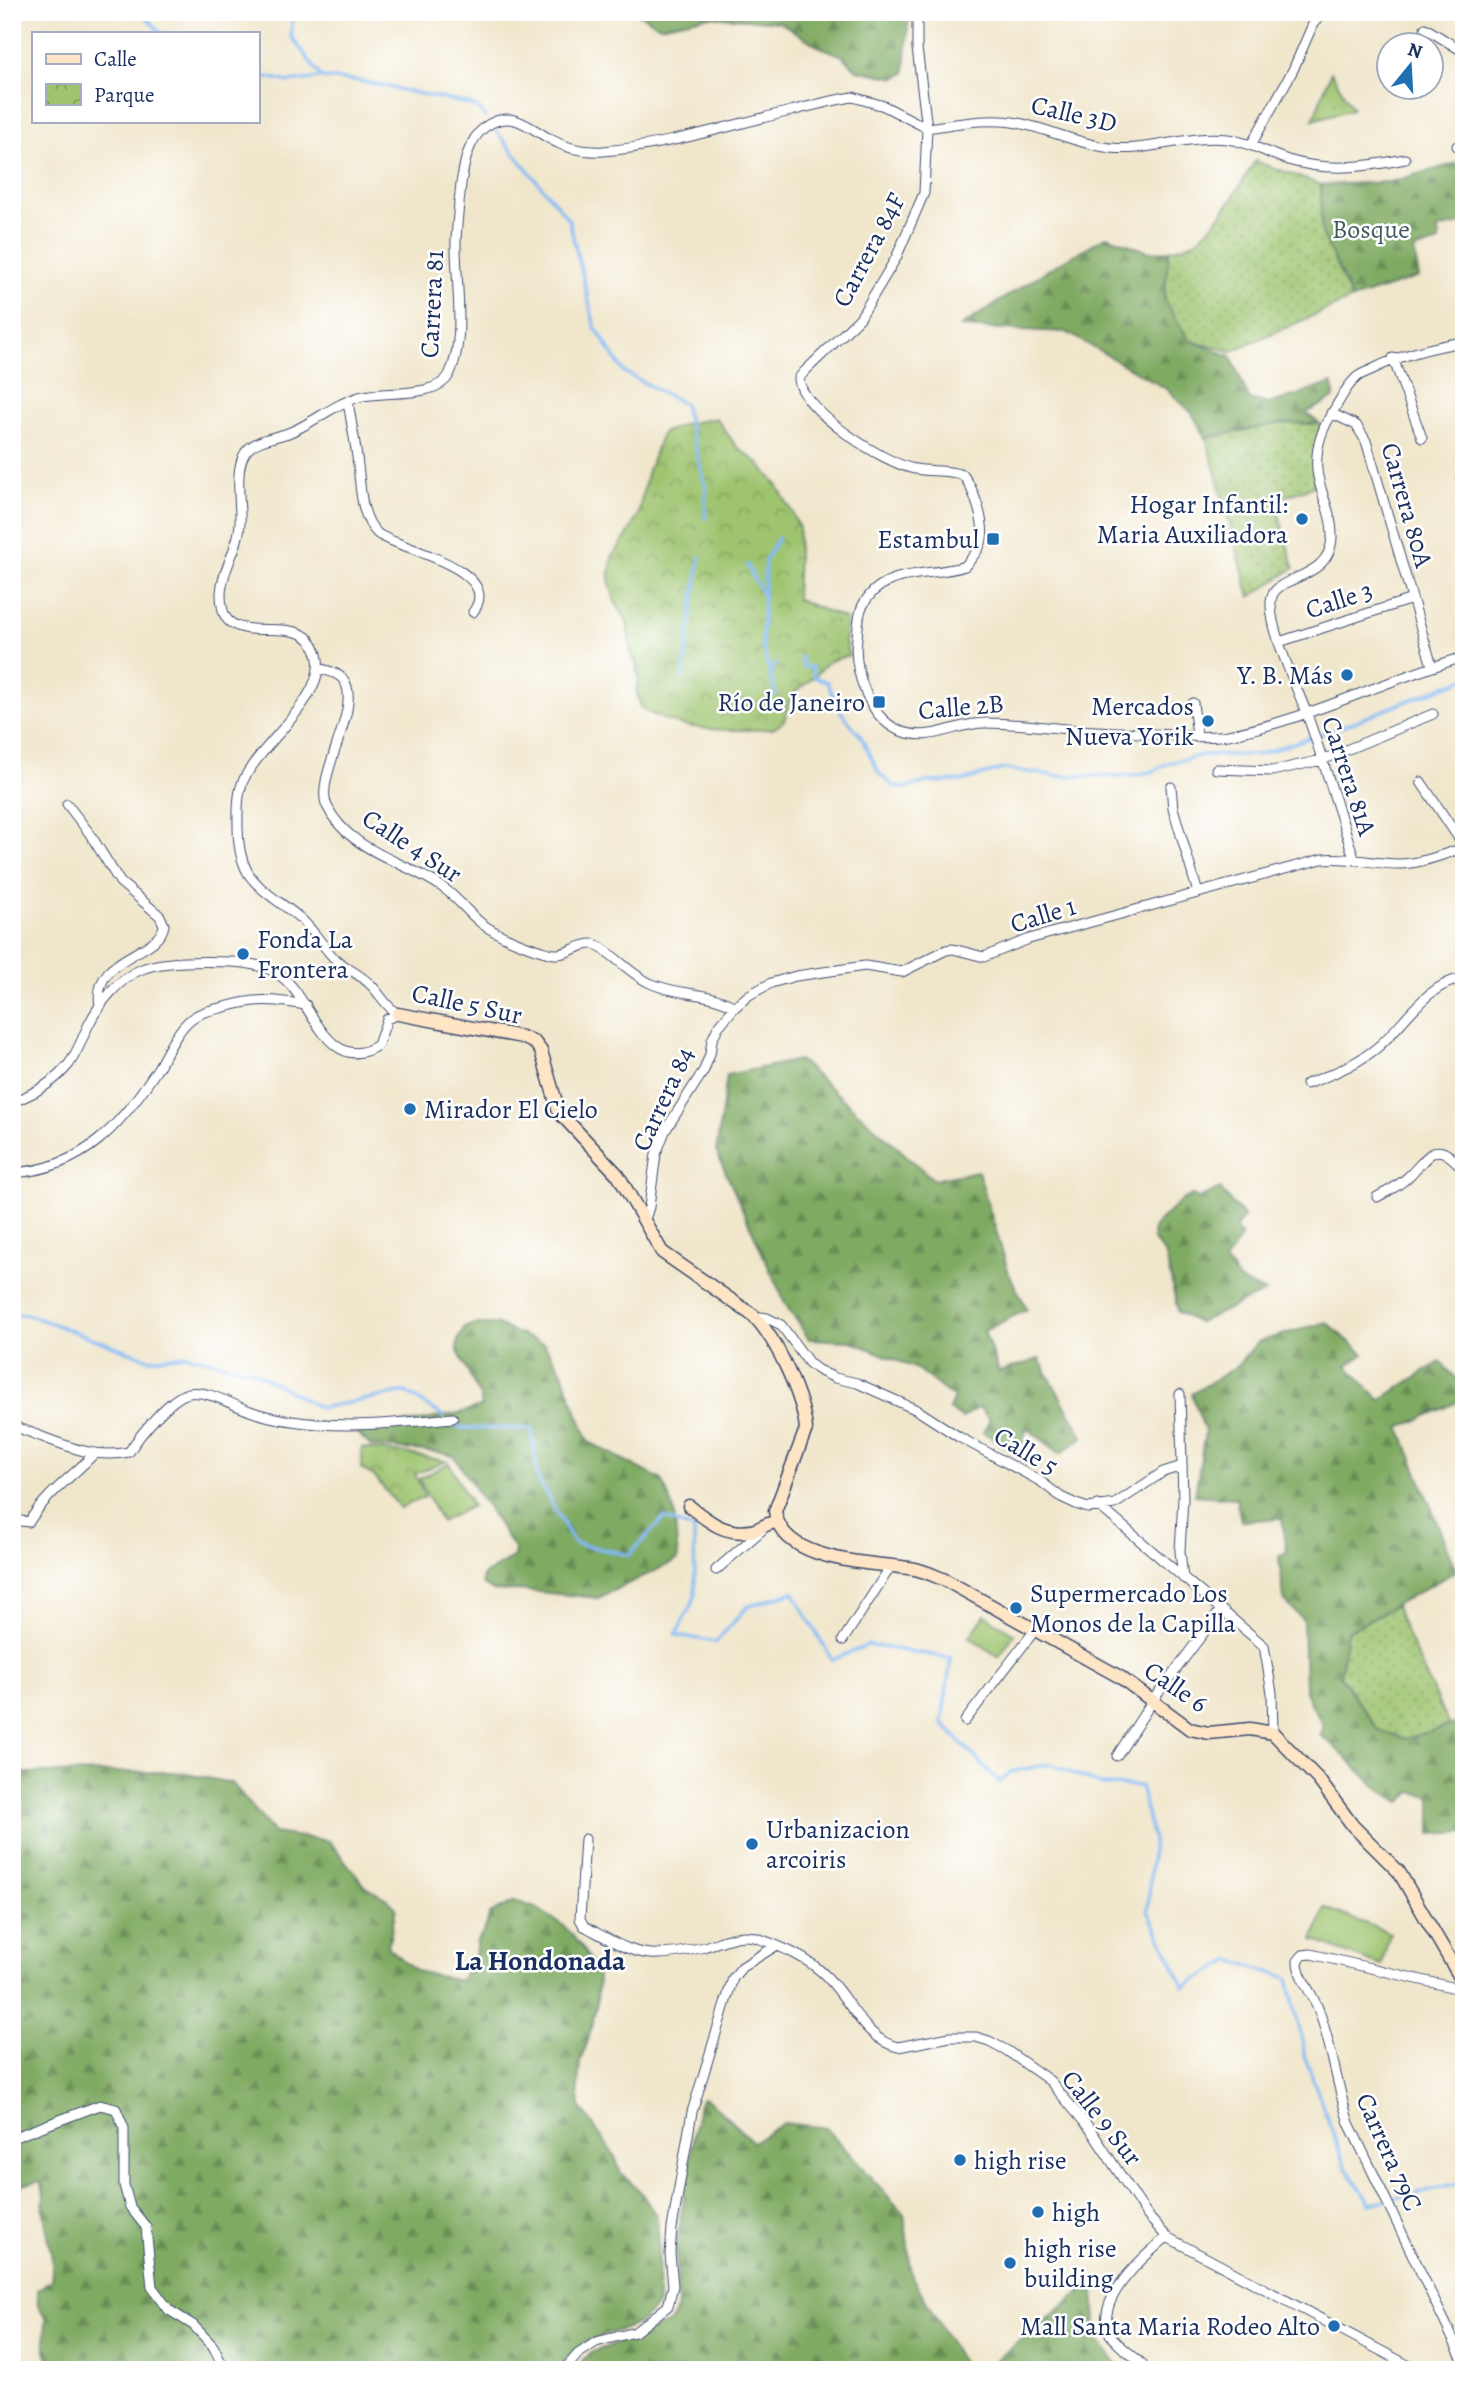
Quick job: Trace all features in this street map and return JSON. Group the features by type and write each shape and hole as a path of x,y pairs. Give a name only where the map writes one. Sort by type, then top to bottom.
{"street":[{"name":"Carrera 84F","path":"917,12 917,48 927,128 924,193 896,258 860,318 804,372 799,378 799,384 806,397 862,446 913,469 954,471 963,475 977,503 984,534 981,544"},
{"path":"1251,145 1293,70 1313,24 1323,12"},
{"path":"1425,28 1464,52"},
{"name":"Carrera 81","path":"318,668 316,653 310,642 297,633 282,629 246,628 229,622 223,612 221,595 240,528 239,471 247,449 308,424 348,401 364,395 432,388 443,382 449,373 457,345 456,242 464,163 472,142 479,133 494,122 506,118 534,127 549,139 582,152 609,150 652,144 853,97 884,106 927,128"},
{"name":"Calle 3D","path":"927,128 985,121 1015,122 1111,148 1132,148 1203,137 1230,139 1288,160 1327,168 1366,167 1405,159"},
{"path":"1331,413 1356,377 1393,358 1421,349 1464,342"},
{"path":"1393,358 1422,438"},
{"path":"348,401 360,489 369,522 378,535 451,565 471,581 478,591 479,599 474,612"},
{"name":"Carrera 80A","path":"1331,413 1356,425 1363,433 1432,667"},
{"name":"Carrera 81A","path":"1331,413 1318,442 1317,471 1333,533 1331,545 1317,568 1281,584 1271,600 1279,642 1307,713 1354,858"},
{"path":"1461,478 1464,490"},
{"name":"Calle 2B","path":"981,544 965,566 898,576 877,587 861,608 856,647 859,670 873,708 897,729 926,736 979,723 1014,723 1079,730 1228,735 1307,713 1464,657"},
{"name":"Calle 3","path":"1279,642 1412,599"},
{"name":"Calle 5 Sur","path":"318,668 309,694 243,781 238,803 238,837 242,860 252,878 304,921 333,957 362,977 390,1009 398,1014 522,1037 535,1043 544,1058 559,1112 610,1164 668,1258 754,1316"},
{"name":"Calle 4 Sur","path":"318,668 339,676 348,692 340,736 325,785 327,806 345,829 364,846 432,881 486,926 524,944 559,955 594,944 650,983 674,990 711,995 735,1007"},
{"path":"1193,703 1197,736"},
{"path":"1216,768 1272,771 1322,760 1433,714"},
{"path":"1421,782 1464,847"},
{"path":"1171,787 1173,808 1198,894"},
{"path":"67,804 90,834 120,882 160,916 164,925 160,936 123,960 107,975 99,991 100,1006"},
{"name":"Calle 1","path":"714,1034 735,1007 761,988 796,976 865,966 902,972 950,949 984,957 1029,939 1322,859 1354,858 1407,863 1464,847"},
{"path":"12,1102 39,1091 68,1065 100,1006 127,977 138,970 163,965 211,962 249,964 275,972 292,985 330,1041 340,1049 357,1053 368,1051 377,1045 387,1019 398,1014"},
{"path":"1306,1084 1350,1066 1378,1046 1429,994 1453,980 1464,978"},
{"path":"12,1173 51,1168 81,1155 100,1139 146,1086 184,1027 197,1015 254,1000 279,1000 306,1006"},
{"name":"Carrera 84","path":"644,1223 659,1147 671,1121 704,1070 714,1034"},
{"path":"1377,1197 1401,1183 1433,1152 1448,1155 1464,1170"},
{"path":"716,1570 772,1523 776,1505 806,1429 805,1417 776,1347 754,1316"},
{"name":"Calle 5","path":"754,1316 767,1318 781,1325 809,1363 825,1374 857,1383 917,1410 959,1437 1040,1480 1061,1497 1088,1508 1098,1506 1264,1646 1272,1693 1273,1733"},
{"path":"12,1426 75,1450 118,1455 129,1452 140,1435 176,1400 188,1393 202,1394 252,1412 292,1421 375,1424 453,1418"},
{"path":"1180,1394 1183,1498 1180,1551 1183,1578"},
{"path":"12,1520 29,1522 51,1493 94,1454"},
{"path":"1098,1506 1115,1504 1146,1481 1168,1469 1182,1466"},
{"path":"689,1506 726,1531 747,1531 772,1523"},
{"name":"Calle 6","path":"772,1523 813,1550 857,1563 930,1573 1120,1677 1179,1721 1200,1732 1220,1734 1250,1729 1273,1733"},
{"path":"843,1640 891,1566"},
{"path":"1117,1756 1153,1700 1220,1611"},
{"path":"965,1721 1035,1630"},
{"path":"1273,1733 1318,1779 1353,1826 1399,1872 1464,1984"},
{"name":"Calle 9 Sur","path":"585,1839 580,1919 584,1926 634,1951 656,1955 743,1936 755,1937 799,1956 827,1976 876,2038 887,2045 898,2047 950,2037 976,2037 1006,2050 1050,2081 1090,2129 1147,2215 1167,2237 1418,2370"},
{"path":"564,2370 578,2354 596,2342 635,2332 668,2306 673,2286 670,2254 672,2228 692,2112 699,2087 733,1978 742,1967 774,1947"},
{"name":"Carrera 79C","path":"1464,1990 1311,1954 1303,1955 1297,1964 1318,2008 1349,2123 1464,2362"},
{"path":"12,2138 100,2105 116,2109 124,2128 124,2185 130,2207 146,2227 152,2287 169,2310 193,2325 213,2346 225,2370"},
{"path":"1142,2364 1111,2337 1107,2315 1125,2277 1167,2237"}],"green space":[{"path":"635,12 909,12 905,73 896,78 857,70 843,56 818,46 780,22 710,16 660,26"},
{"path":"1331,72 1353,109 1313,120"},
{"path":"1255,161 1321,185 1322,233 1352,299 1232,351 1190,341 1164,300 1169,250 1189,244 1204,234 1228,204"},
{"name":"Bosque","path":"1464,161 1464,223 1438,229 1439,242 1414,250 1419,277 1352,299 1322,233 1321,185 1390,182"},
{"path":"1107,236 1149,252 1169,251 1164,300 1190,341 1231,356 1249,399 1269,404 1333,383 1334,398 1306,413 1320,424 1282,423 1206,438 1192,413 1168,390 1066,332 960,327 1049,269"},
{"path":"716,418 737,447 758,463 777,485 792,512 799,528 796,599 846,619 845,641 849,656 828,662 795,693 789,702 786,717 773,729 705,729 672,722 641,708 636,690 640,675 637,673 636,660 632,660 627,621 615,602 609,580 612,557 638,515 648,470 662,433 685,424"},
{"path":"1282,423 1320,424 1314,486 1275,500 1294,568 1250,597 1206,438"},
{"path":"799,1060 934,1180 978,1171 1009,1274 1027,1309 984,1331 999,1372 1039,1359 1083,1437 1060,1454 1027,1428 1019,1455 983,1432 990,1420 979,1407 962,1418 949,1409 954,1398 917,1369 851,1341 809,1339 786,1305 716,1151 727,1075"},
{"path":"1220,1189 1244,1217 1235,1228 1242,1236 1225,1261 1240,1281 1265,1292 1198,1323 1178,1312 1166,1256 1153,1239 1154,1227 1179,1202 1192,1195 1198,1198"},
{"path":"1326,1322 1364,1354 1347,1366 1380,1400 1440,1362 1464,1386 1464,1399 1400,1428 1456,1571 1347,1632 1340,1676 1378,1730 1406,1739 1464,1721 1464,1832 1431,1834 1431,1796 1411,1792 1401,1802 1390,1796 1320,1735 1323,1725 1305,1692 1303,1620 1284,1600 1279,1557 1287,1551 1282,1518 1241,1521 1236,1498 1195,1495 1205,1432 1192,1394 1237,1366 1258,1342"},
{"path":"474,1324 495,1324 544,1344 560,1368 589,1442 662,1480 674,1510 678,1560 598,1598 519,1590 493,1591 482,1584 483,1575 514,1557 515,1550 454,1456 371,1446 356,1432 358,1428 421,1421 481,1407 481,1399 457,1349 464,1328"},
{"path":"362,1448 446,1461 415,1474 425,1497 400,1508 374,1476 361,1469"},
{"path":"449,1463 472,1506 441,1522 419,1479"},
{"path":"1396,1605 1449,1726 1406,1739 1378,1730 1340,1676 1347,1632"},
{"path":"985,1615 1014,1634 999,1657 970,1637"},
{"path":"175,1772 232,1783 274,1833 329,1841 366,1887 387,1899 396,1908 388,1947 416,1971 459,1981 474,1962 477,1941 484,1932 490,1914 515,1901 536,1908 564,1926 583,1949 598,1974 597,2002 588,2041 580,2061 580,2106 615,2157 621,2174 640,2191 657,2217 658,2304 644,2320 583,2345 573,2351 559,2370 60,2370 52,2365 45,2352 46,2317 38,2306 37,2290 51,2280 52,2271 44,2194 40,2181 22,2185 12,2202 12,1773"},
{"path":"1325,1908 1390,1933 1381,1966 1313,1940"},
{"path":"703,2098 753,2142 784,2123 826,2128 904,2214 912,2277 966,2370 574,2370 590,2353 670,2323 678,2306 676,2245 699,2103"},
{"path":"1086,2288 1094,2292 1097,2338 1118,2366 1115,2370 983,2370"}],"waterway":[{"path":"141,12 160,32"},
{"path":"293,12 291,36 322,78 360,81 468,104 478,108 485,117"},
{"path":"259,75 290,82 320,78"},
{"path":"496,131 569,220 595,327 624,372 684,404 706,488 705,519"},
{"path":"776,695 762,645 765,561 778,538"},
{"path":"683,677 700,557"},
{"path":"747,565 764,597"},
{"path":"801,657 803,667 812,667 814,677 827,682 841,712 860,735 879,773 893,786 906,788 927,782 962,781 1003,769 1059,776 1131,776 1151,772 1168,763 1203,755 1256,755 1331,731 1464,679"},
{"path":"770,678 775,664"},
{"path":"12,1315 26,1314 149,1359 187,1355 253,1371 320,1408 406,1392 444,1417"},
{"path":"450,1421 460,1428 532,1429 538,1479 574,1543 629,1555 664,1518 694,1530 695,1597 676,1635 716,1642 747,1607 793,1592 832,1660 868,1645 951,1658 942,1723 999,1782 1011,1772 1050,1764 1102,1785 1140,1786 1153,1838 1148,1911 1184,1987 1231,1960 1288,1978 1307,2063 1345,2166 1370,2204 1464,2182"}],"place":[{"name":"Hogar Infantil: Maria Auxiliadora","path":"1302,519"},
{"name":"Estambul","path":"993,539"},
{"name":"Y. B. Más","path":"1347,675"},
{"name":"Río de Janeiro","path":"879,702"},
{"name":"Mercados Nueva Yorik","path":"1208,721"},
{"name":"Fonda La Frontera","path":"243,954"},
{"name":"Mirador El Cielo","path":"410,1109"},
{"name":"Supermercado Los Monos de la Capilla","path":"1016,1608"},
{"name":"Urbanizacion arcoiris","path":"752,1844"},
{"name":"high rise","path":"960,2160"},
{"name":"high","path":"1038,2212"},
{"name":"high rise building","path":"1010,2263"},
{"name":"Mall Santa Maria Rodeo Alto","path":"1334,2326"}],"district":[{"name":"La Hondonada","path":"540,1961"}]}
